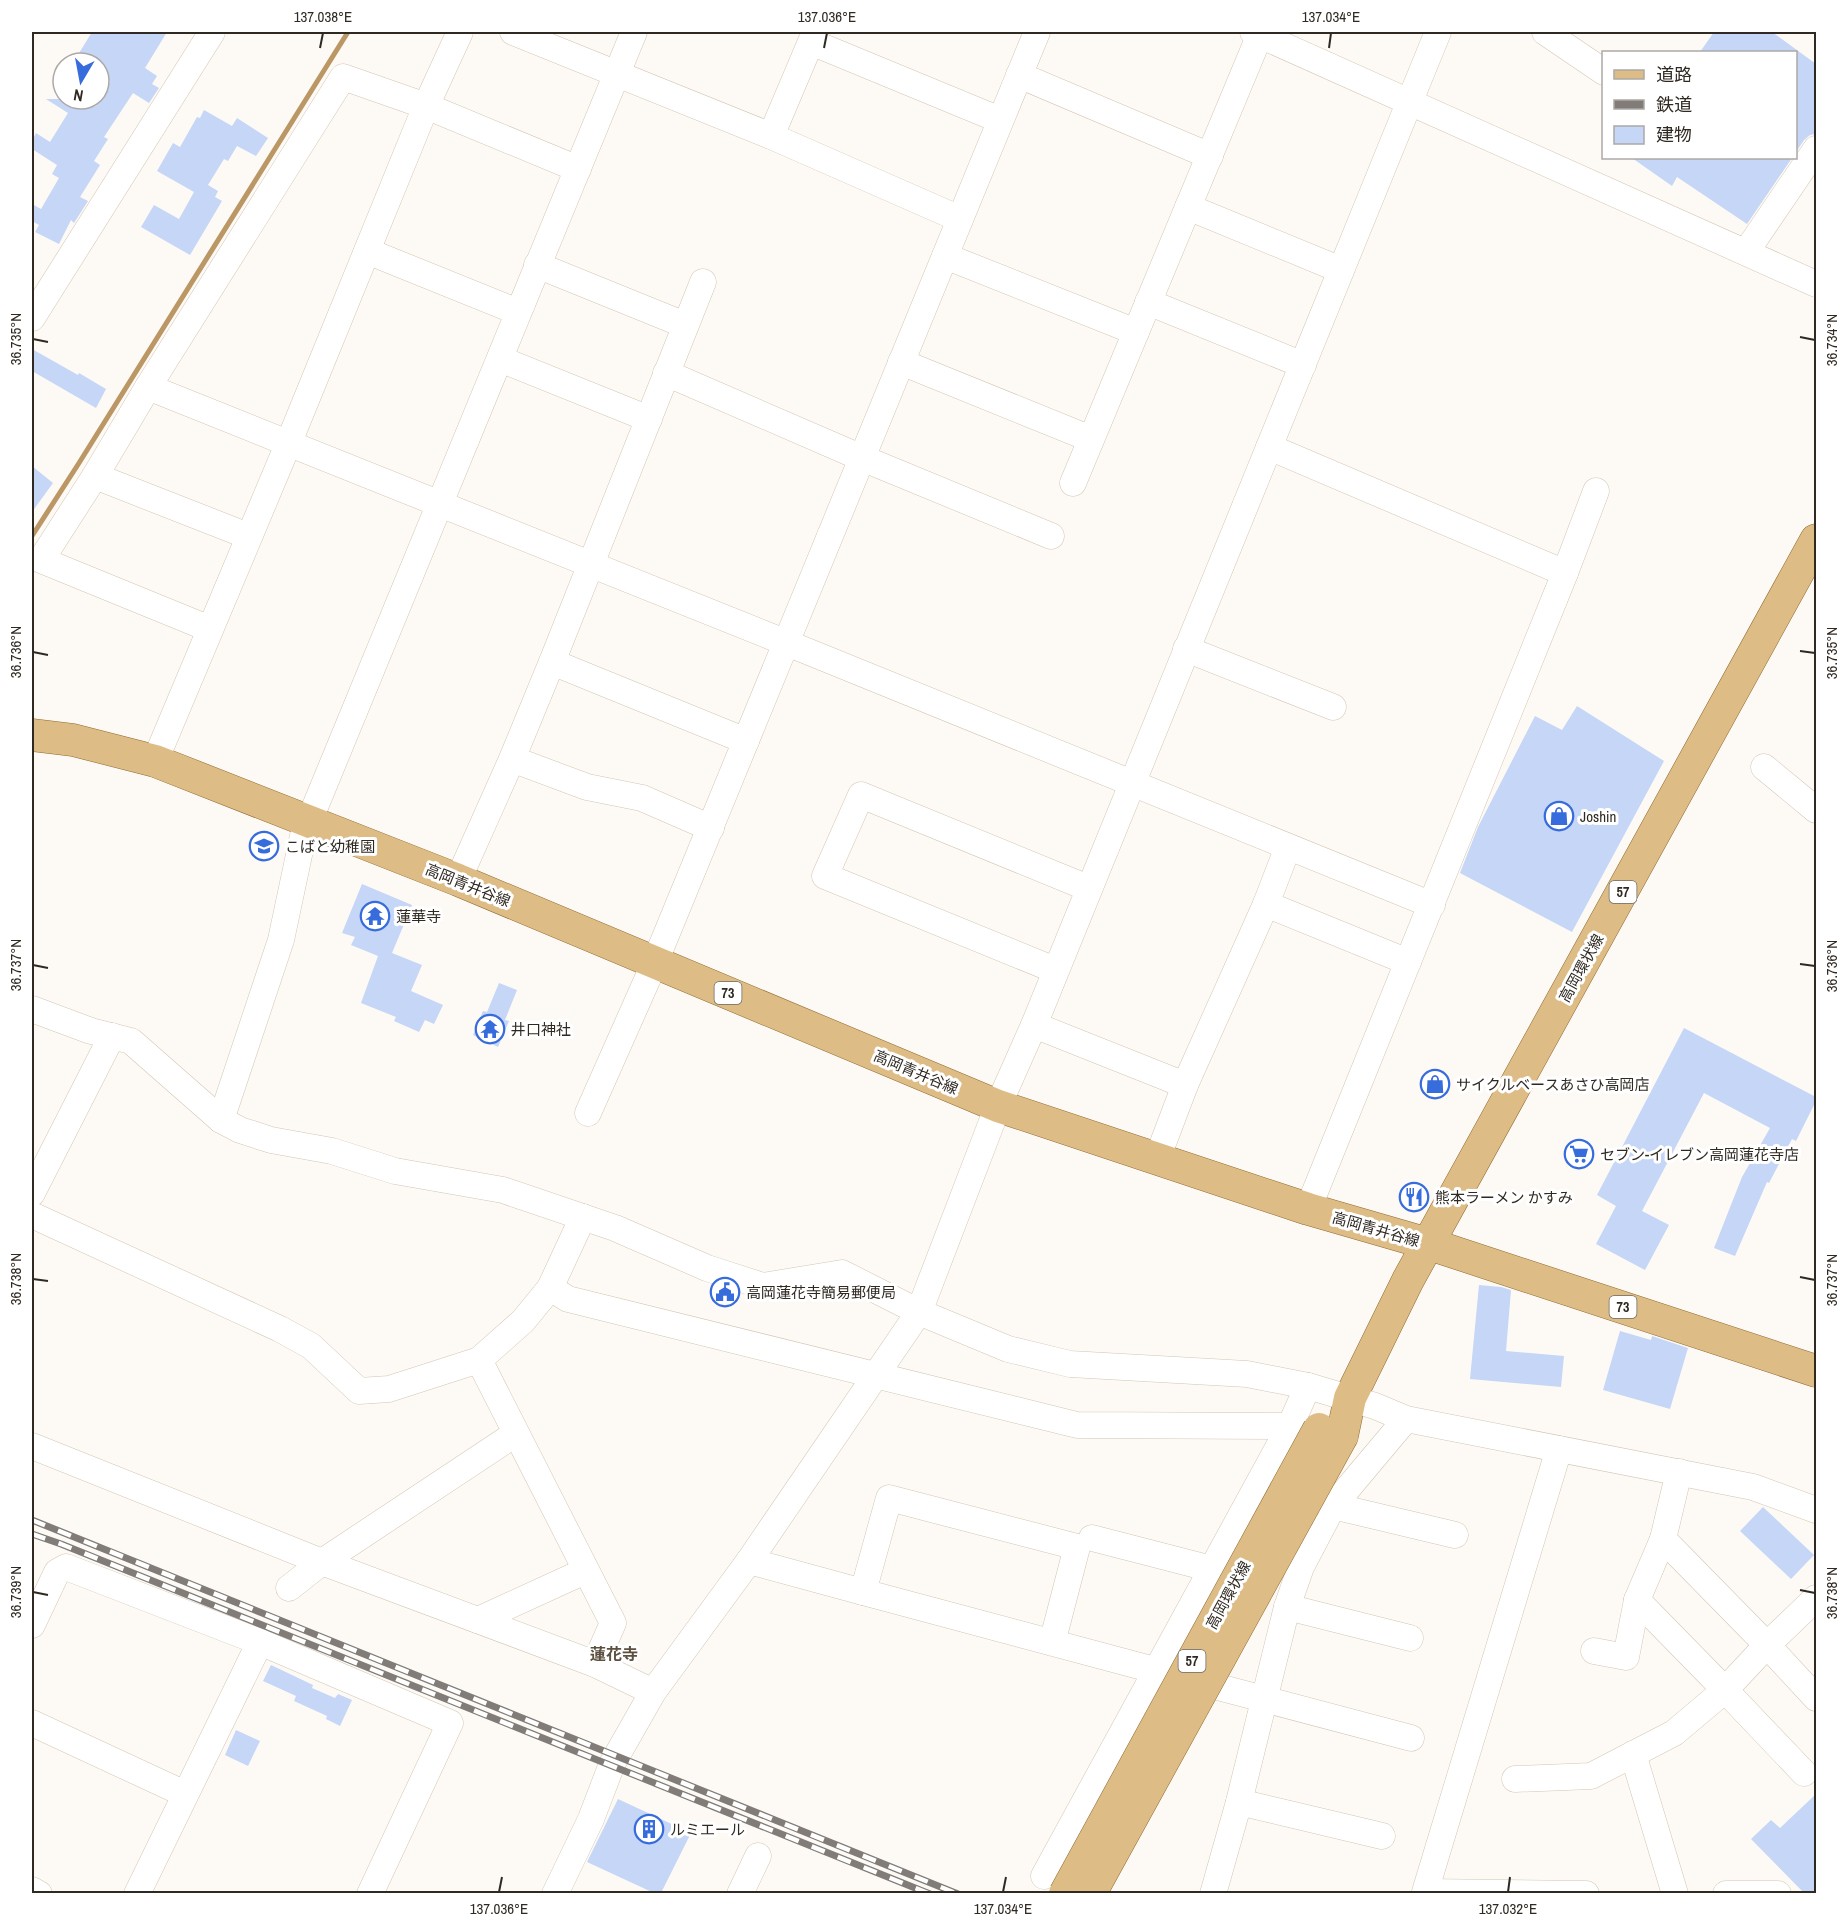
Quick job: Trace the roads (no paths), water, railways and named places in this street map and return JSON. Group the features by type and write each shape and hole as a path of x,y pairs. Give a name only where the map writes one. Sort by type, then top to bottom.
{"main road":[{"name":"高岡環状線","path":"1054,1885 1317,1430 1350,1398 1408,1280 1816,540"},
{"name":"高岡青井谷線","path":"32,735 73,740 155,761 458,880 998,1106 1308,1209 1429,1244 1816,1371"},
{"name":"高岡環状線","path":"1090,1893 1317,1430"}],"street":[{"path":"32,318 212,32"},
{"path":"155,761 289,442 426,106 460,32"},
{"path":"513,32 771,136 960,219"},
{"path":"221,1120 281,940 303,836 634,32"},
{"path":"588,1113 711,828 1036,32"},
{"path":"555,1893 591,1819 612,1764 653,1692 749,1561 919,1312 998,1106 1034,1024 1438,32"},
{"path":"1545,32 1602,71"},
{"path":"1072,483 1210,156 1258,33 1816,284"},
{"path":"771,136 813,37 1000,120"},
{"path":"1020,75 1210,156"},
{"path":"210,629 41,560 344,77 426,106 578,169"},
{"path":"1746,252 1816,149"},
{"path":"1188,207 1341,270"},
{"path":"367,251 518,312"},
{"path":"945,256 1136,332"},
{"path":"537,265 685,325"},
{"path":"458,880 552,662 589,564 703,282"},
{"path":"1148,302 1303,365"},
{"path":"500,359 649,419"},
{"path":"901,362 1091,439"},
{"path":"666,373 862,458 1051,536"},
{"path":"148,387 1132,782 1432,905"},
{"path":"1269,447 1565,573"},
{"path":"95,477 248,536"},
{"path":"1308,1209 1432,905 1596,491"},
{"path":"1186,649 1332,707"},
{"path":"552,662 746,741"},
{"path":"512,759 587,787 642,798 711,828"},
{"path":"1764,767 1816,810"},
{"path":"1055,970 825,876 861,795 1088,888"},
{"path":"1157,1159 1185,1085 1266,904 1288,847"},
{"path":"1266,904 1408,962"},
{"path":"32,1010 92,1031 131,1041 221,1120 240,1130 271,1140 332,1151 395,1171 503,1190 615,1228 707,1268 763,1286 842,1273 919,1312 1008,1349 1070,1364 1247,1374 1308,1386 1350,1398 1406,1419 1753,1487 1816,1510"},
{"path":"1034,1024 1185,1085"},
{"path":"32,1193 112,1036"},
{"path":"32,1215 280,1329 310,1346 359,1391 389,1389 479,1360 523,1321 550,1288 583,1218"},
{"path":"550,1288 568,1299 1077,1425 1317,1430"},
{"path":"479,1360 613,1623 595,1664"},
{"path":"1054,1885 1157,1671 1212,1569 1317,1430 1308,1386"},
{"path":"1213,1893 1239,1802 1287,1607 1301,1567 1333,1506 1406,1419"},
{"path":"289,1588 322,1562 515,1434"},
{"path":"32,1446 322,1562 595,1664 653,1692"},
{"path":"1559,1449 1425,1892 1586,1893"},
{"path":"1594,1651 1626,1657 1637,1600 1662,1539 1679,1472"},
{"path":"863,1592 889,1498 1077,1547 1052,1643"},
{"path":"1333,1506 1455,1535"},
{"path":"1092,1538 1212,1569"},
{"path":"1662,1539 1816,1698"},
{"path":"749,1561 1411,1738"},
{"path":"32,1625 57,1572 66,1567 260,1642 450,1724 370,1893"},
{"path":"478,1620 585,1571"},
{"path":"1515,1779 1591,1776 1674,1733 1725,1690 1816,1598"},
{"path":"1637,1600 1804,1773"},
{"path":"1287,1607 1410,1638"},
{"path":"137,1893 260,1642"},
{"path":"32,1723 185,1794"},
{"path":"1633,1754 1675,1893"},
{"path":"1239,1802 1382,1836"},
{"path":"740,1893 758,1856"},
{"path":"32,1890 39,1893"},
{"path":"1726,1893 1778,1893"}],"waterway":[{"path":"32,536 348,32"}],"railway":[{"path":"32,1520 958,1894"},
{"path":"32,1534 930,1894"}],"place":[{"name":"Joshin","path":"1559,816"},
{"name":"こばと幼稚園","path":"264,846"},
{"name":"蓮華寺","path":"375,916"},
{"name":"井口神社","path":"490,1029"},
{"name":"サイクルベースあさひ高岡店","path":"1435,1084"},
{"name":"セブン-イレブン高岡蓮花寺店","path":"1579,1154"},
{"name":"熊本ラーメン かすみ","path":"1414,1197"},
{"name":"高岡蓮花寺簡易郵便局","path":"725,1292"},
{"name":"ルミエール","path":"649,1829"}],"district":[{"name":"蓮花寺","path":"614,1654"}]}
